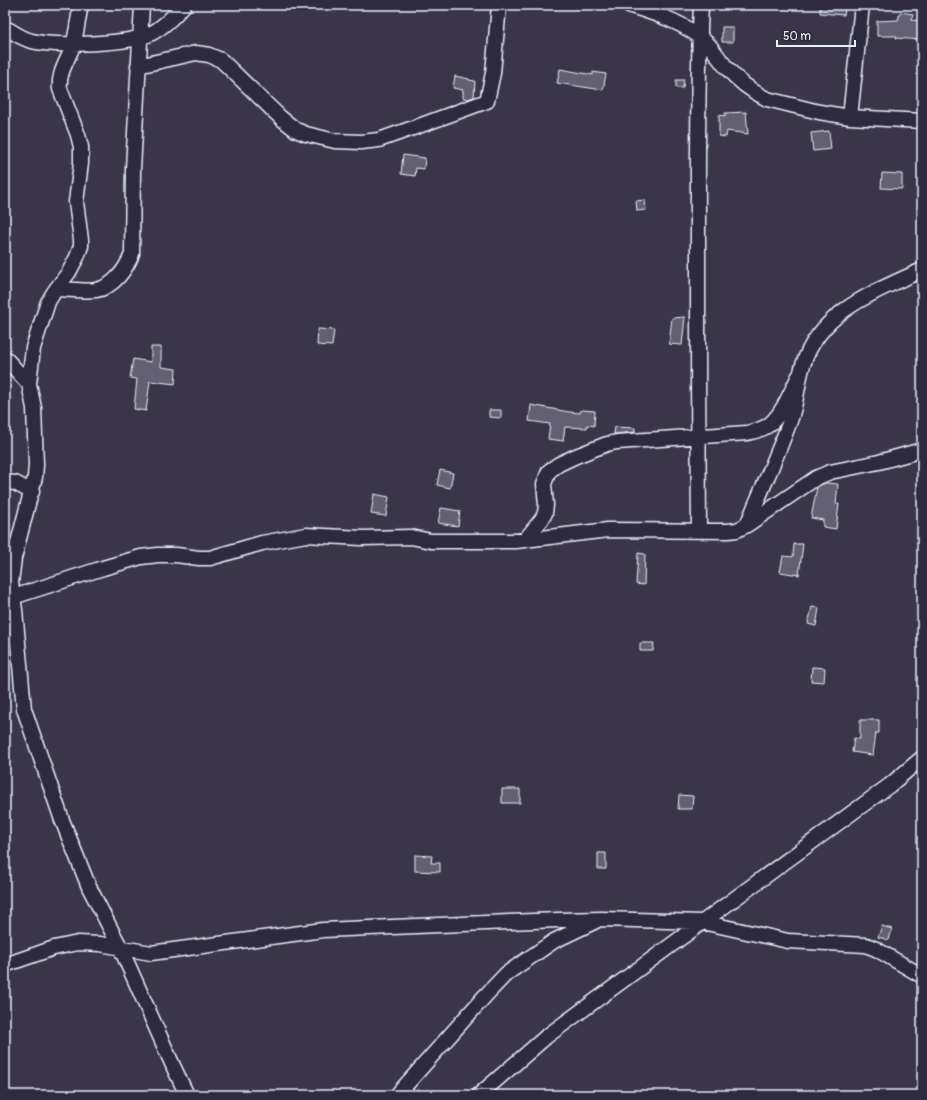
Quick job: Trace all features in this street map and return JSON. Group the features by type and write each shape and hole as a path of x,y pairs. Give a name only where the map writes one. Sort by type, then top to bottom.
{"street":[{"path":"81,5 73,44 61,72 59,83 60,90 78,135 81,147 81,164 76,202 81,246 69,272 48,302 40,322 33,348 29,384 34,408 36,465 32,492 12,570 10,591 24,710 62,820 89,887 121,948 187,1095"},
{"path":"56,289 96,290 108,286 128,265 132,254 133,169 142,5"},
{"path":"5,28 33,42 73,44 139,38 152,34 164,25 184,5"},
{"path":"138,66 196,53 209,55 221,60 281,118 296,130 335,141 361,142 378,140 487,101 493,73 499,5"},
{"path":"628,5 660,15 681,24 700,37 709,45 740,81 759,95 785,104 850,117 922,121"},
{"path":"699,531 698,437 701,5"},
{"path":"850,117 862,5"},
{"path":"525,540 542,519 546,505 544,484 549,471 559,464 607,444 616,442 748,433 761,429 770,424 785,403 799,376 814,341 821,330 833,318 850,306 884,287 922,270"},
{"path":"5,358 29,384"},
{"path":"747,525 790,420 796,401 799,376"},
{"path":"10,591 158,554 210,558 262,543 306,535 362,538 411,536 431,541 525,540 608,530 737,530 747,525 816,478 830,472 879,462 922,450"},
{"path":"5,482 15,483 32,492"},
{"path":"479,1095 547,1036 890,785 922,758"},
{"path":"397,1095 506,974 554,941 601,919"},
{"path":"5,965 54,948 90,943 141,952 157,952 323,930 601,919 702,922 788,941 866,946 876,949 916,974 922,976"}],"building":[{"path":"820,5 846,5 844,15 820,13"},
{"path":"900,12 913,14 912,20 922,21 921,40 896,38 897,36 877,36 877,21 898,20"},
{"path":"722,27 733,27 733,42 722,42"},
{"path":"560,69 593,75 593,72 606,74 603,90 557,83"},
{"path":"455,76 475,81 474,97 468,99 463,98 463,90 453,88"},
{"path":"676,80 684,80 683,88 676,88"},
{"path":"746,112 748,134 727,131 726,137 719,136 719,115 725,116 725,113"},
{"path":"829,131 831,149 813,151 811,133"},
{"path":"403,155 425,158 424,169 416,168 415,176 401,174"},
{"path":"882,173 902,174 902,189 881,188"},
{"path":"645,200 646,210 637,211 636,201"},
{"path":"685,317 682,345 669,344 672,318"},
{"path":"318,329 334,330 332,346 317,345"},
{"path":"151,347 161,347 161,367 176,369 175,384 150,381 146,411 134,409 137,379 130,378 133,359 151,362"},
{"path":"531,405 569,412 580,413 581,410 595,411 594,426 587,425 587,428 565,427 563,441 548,439 550,424 529,421"},
{"path":"489,410 501,410 501,418 489,417"},
{"path":"615,427 635,428 635,432 614,434"},
{"path":"440,470 453,473 450,488 437,485"},
{"path":"825,483 838,484 836,504 839,504 836,529 823,527 823,520 811,518 817,487"},
{"path":"374,494 389,497 386,516 371,514"},
{"path":"441,508 460,511 458,526 438,523"},
{"path":"794,544 803,544 799,575 780,572 783,556 793,557"},
{"path":"638,553 645,554 644,585 636,584"},
{"path":"812,607 819,608 816,626 808,624"},
{"path":"640,643 654,643 653,651 640,651"},
{"path":"812,667 825,668 824,682 811,681"},
{"path":"860,720 879,720 879,733 876,733 873,755 852,752 854,738 860,739"},
{"path":"502,789 520,789 520,803 502,803"},
{"path":"679,795 693,796 692,809 678,809"},
{"path":"598,853 606,853 606,869 598,869"},
{"path":"415,855 432,856 431,863 440,863 440,872 415,871"},
{"path":"882,926 892,929 889,940 878,937"}]}
